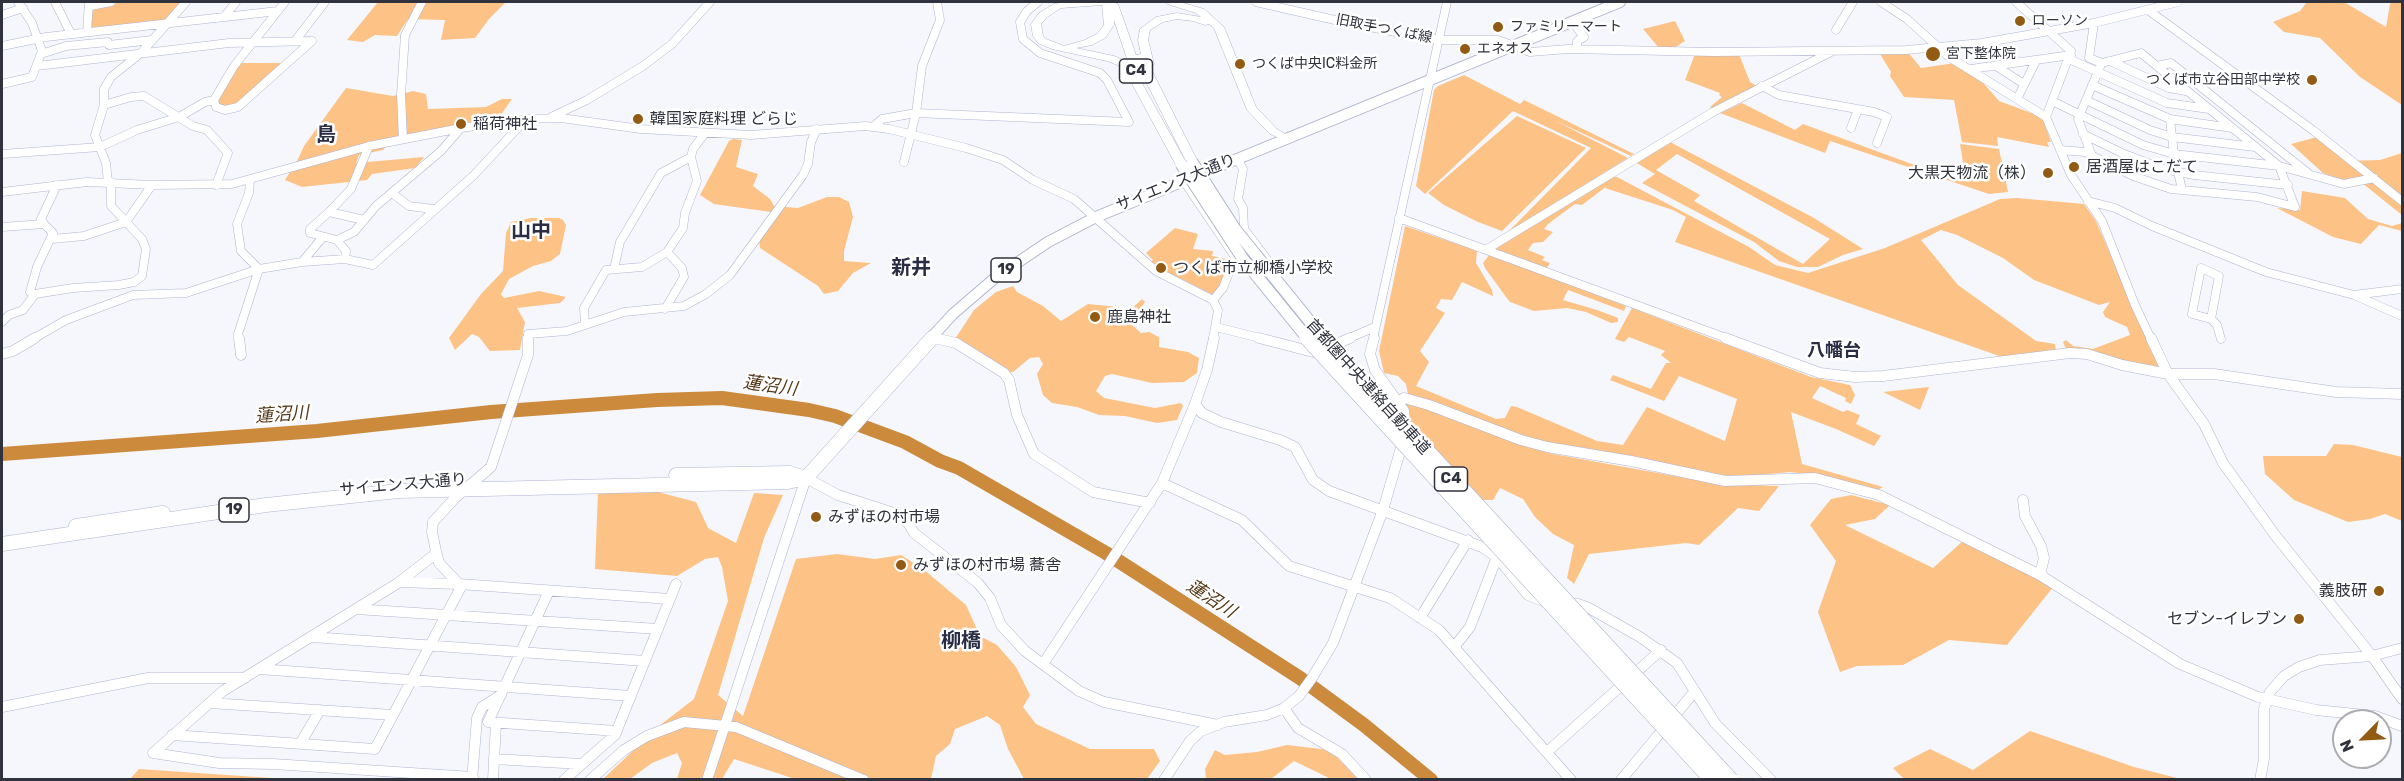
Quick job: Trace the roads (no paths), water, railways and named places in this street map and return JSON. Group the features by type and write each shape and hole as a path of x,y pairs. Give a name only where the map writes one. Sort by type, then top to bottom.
{"highway":[{"path":"1080,2 1058,6 1043,15 1036,24 1038,36 1042,41 1056,47 1110,58 1127,65 1167,138"},
{"path":"1105,2 1109,25 1097,39 1083,45 1069,46 1054,43 1043,35 1042,23 1051,13 1067,6 1105,2"},
{"name":"首都圏中央連絡自動車道","path":"1112,2 1130,57 1167,138 1306,320 1731,780"},
{"name":"首都圏中央連絡自動車道","path":"1121,2 1139,56 1187,163 1243,259 1307,338 1713,780"},
{"path":"1171,2 1200,11 1215,22 1224,35 1251,108 1273,131 1286,138"},
{"path":"1182,2 1215,16"},
{"path":"1194,2 1215,16 1229,33 1255,98 1264,112 1281,128 1286,138"},
{"path":"1154,89 1155,81 1143,40 1144,32 1150,25 1160,19 1186,16 1203,21 1224,35"}],"main road":[{"name":"サイエンス大通り","path":"2,537 250,500 381,485 788,482 806,478 930,337 975,294 1048,242 1096,217 1183,180 1620,2"},
{"name":"サイエンス大通り","path":"2,544 324,498 474,483"}],"street":[{"path":"2,84 32,77 41,54 38,38 18,2"},
{"path":"55,2 71,34"},
{"path":"87,32 89,4 111,2"},
{"path":"57,185 41,219 51,229 52,239 37,267 30,292 35,294 134,282 142,276 146,249 142,239 111,206 106,163 95,135 104,105 105,89 111,77 141,53 186,2"},
{"path":"224,17 236,2"},
{"path":"37,66 253,42 312,41 238,107 225,110 216,108 214,100 234,66 253,42 278,11 285,2"},
{"path":"295,41 325,2"},
{"path":"404,139 401,95 405,35 422,2"},
{"path":"549,118 587,100 643,66 672,44 710,2"},
{"path":"904,162 916,113 922,66 940,20 937,2"},
{"path":"874,126 882,119 916,113 1129,122 1107,80 1100,73 1041,53 1023,39 1020,22 1027,11 1038,2"},
{"name":"旧取手つくば線","path":"1256,2 1348,23 1439,40 1492,39 1530,52 1577,49 1714,52 1834,51 1982,44 2094,23 2178,2"},
{"path":"1164,780 1190,741 1201,731 1218,724 1267,715 1284,708 1299,696 1333,644 1383,510 1406,426 1404,411 1399,401 1371,362 1375,327 1439,40 1450,2"},
{"path":"1836,30 1853,2"},
{"path":"1881,2 1907,19 1935,47 2046,117 2071,175 2102,221 2136,305 2168,374 2204,424 2223,463 2275,535 2372,656 2403,699"},
{"path":"2016,2 2068,47 2070,57 2046,117"},
{"path":"2,15 23,8"},
{"path":"2148,10 2314,131 2403,201"},
{"path":"2,46 60,35 278,11"},
{"path":"1572,21 1584,37 1577,41 1577,49"},
{"path":"2094,23 2089,58 2106,62 2169,88 2187,91"},
{"path":"60,35 66,46"},
{"path":"41,54 66,46 108,42 109,45 152,40"},
{"path":"1487,249 1713,112 1834,51"},
{"path":"2060,150 2085,152 2092,156 2148,182 2182,190 2257,197 2295,207 2279,166 2141,53 2106,62 2097,72 2079,114 2079,124 2092,156"},
{"path":"1971,69 2070,57 2097,72 2167,103 2209,109"},
{"path":"2017,99 2036,61"},
{"path":"2157,66 2171,63 2312,175"},
{"path":"1996,66 2024,84"},
{"path":"2092,85 2170,119 2232,128"},
{"path":"1762,86 1782,96 1858,109 1887,117 1877,143"},
{"path":"104,105 131,97 144,96 193,126 207,130 228,153 216,185"},
{"path":"2,154 100,147 137,130 179,117 205,102 214,100"},
{"path":"2086,100 2150,130 2172,137 2256,147"},
{"path":"2052,101 2143,144 2174,154 2279,166 2344,184 2374,178"},
{"path":"1851,128 1858,109"},
{"path":"2,192 57,185 110,182 152,185 216,185 250,181 369,146 461,128 549,118 596,121 641,129 751,135 855,125 874,126 976,151 1003,160 1032,180 1074,199 1156,272 1213,300 1218,310 1207,370 1162,483 1043,663"},
{"path":"2,354 13,351 66,320 133,295 186,293 259,269 302,262 345,259 373,265 433,209 474,175 526,119"},
{"path":"2170,119 2174,154 2182,190"},
{"path":"369,146 351,189 310,229 310,233 337,240 354,232 392,193 441,151 461,128"},
{"path":"460,584 439,563 432,532 433,522 491,467 528,355 528,334 567,331 624,312 665,309 692,303 730,275 803,175 808,164 810,142 817,129"},
{"path":"585,325 584,308 606,270 642,267 667,252 683,228 685,213 697,181 691,157 693,149 705,133"},
{"path":"2083,134 2144,163 2178,173 2288,185"},
{"path":"614,269 620,242 661,173 691,157"},
{"path":"1237,158 1242,170 1238,199 1243,208 1246,232 1300,304"},
{"path":"1183,180 1236,260 1223,288 1213,300"},
{"path":"250,181 249,193 237,224 241,251 259,269"},
{"path":"52,239 84,236 126,222 152,185"},
{"path":"392,193 409,206 433,209"},
{"path":"2088,201 2115,208 2152,226 2266,272 2354,294 2403,316"},
{"path":"329,212 364,220"},
{"path":"1399,218 1820,373 1855,377 1883,376 2070,353 2096,356 2122,365 2168,374 2214,374 2336,392 2403,394"},
{"path":"2,227 44,224"},
{"path":"1223,239 1246,232"},
{"path":"302,262 323,237"},
{"path":"337,240 346,251 345,259"},
{"path":"2209,270 2213,251"},
{"path":"665,309 684,276 682,268 667,252"},
{"path":"2211,319 2219,276 2201,268 2192,314 2211,319 2217,325 2221,340"},
{"path":"241,355 238,334 259,269"},
{"path":"133,295 134,282"},
{"path":"2354,294 2403,289"},
{"path":"2,322 9,315 23,310 35,294"},
{"path":"1216,327 1317,353 1375,327"},
{"path":"930,337 956,343 1004,373 1009,380 1017,415 1034,454 1093,492 1150,502"},
{"path":"1399,401 1404,398 1429,405 1521,440 1547,447 1631,461 1725,481 1815,478 1889,499 2040,576 2180,664 2258,697 2316,710 2374,716 2403,726"},
{"path":"1194,404 1202,413 1221,422 1290,445 1300,453 1309,474 1319,485 1329,491 1468,540 1497,557 1520,588 1537,600 1557,604 1578,604 1589,608 1661,650 1677,663 1715,723 1771,780"},
{"path":"707,780 806,478 838,495 897,514 908,523 914,533 978,583 990,598 1001,625 1025,651 1079,691 1104,702 1218,724"},
{"path":"1162,483 1242,520 1289,566 1390,598 1439,630 1571,780"},
{"path":"2023,500 2025,516 2041,546 2044,558 2040,576"},
{"path":"1420,618 1468,540"},
{"path":"436,551 435,555 399,582 245,678 210,703 153,753 219,763 472,778 478,713 485,704 503,691"},
{"path":"1455,646 1470,627 1497,557"},
{"path":"399,582 460,584 670,599"},
{"path":"172,735 375,749 460,584"},
{"path":"564,780 615,735 676,584"},
{"path":"549,591 488,722 617,731"},
{"path":"356,609 658,629"},
{"path":"312,637 645,661"},
{"path":"2260,780 2264,759 2263,717 2267,698 2278,681 2299,667 2327,659 2372,656 2403,648"},
{"path":"1547,753 1661,650"},
{"path":"259,669 411,680 503,691 631,696"},
{"path":"2,707 148,678 245,678"},
{"path":"1621,780 1695,691"},
{"path":"210,703 393,715"},
{"path":"1284,708 1298,728 1342,754 1366,780"},
{"path":"300,744 320,710"},
{"path":"590,780 624,750 647,736 684,722 736,727 864,780"},
{"path":"493,780 496,723"},
{"path":"494,759 581,764"}],"waterway":[{"name":"蓮沼川","path":"2,454 317,431 491,412 657,400 722,398 809,410 835,416 905,442 940,461 959,468 1106,553 1300,678 1364,725 1431,780"}],"place":[{"name":"ローソン","path":"2020,21"},
{"name":"ファミリーマート","path":"1498,27"},
{"name":"エネオス","path":"1465,49"},
{"name":"宮下整体院","path":"1933,54"},
{"name":"つくば中央IC料金所","path":"1240,64"},
{"name":"つくば市立谷田部中学校","path":"2312,80"},
{"name":"韓国家庭料理 どらじ","path":"638,119"},
{"name":"稲荷神社","path":"461,124"},
{"name":"居酒屋はこだて","path":"2074,167"},
{"name":"大黒天物流（株）","path":"2048,173"},
{"name":"つくば市立柳橋小学校","path":"1161,268"},
{"name":"鹿島神社","path":"1095,317"},
{"name":"みずほの村市場","path":"816,517"},
{"name":"みずほの村市場 蕎舎","path":"901,565"},
{"name":"義肢研","path":"2379,591"},
{"name":"セブン-イレブン","path":"2299,619"}],"district":[{"name":"島","path":"326,135"},
{"name":"山中","path":"531,231"},
{"name":"新井","path":"911,268"},
{"name":"八幡台","path":"1834,351"},
{"name":"柳橋","path":"961,641"}]}
